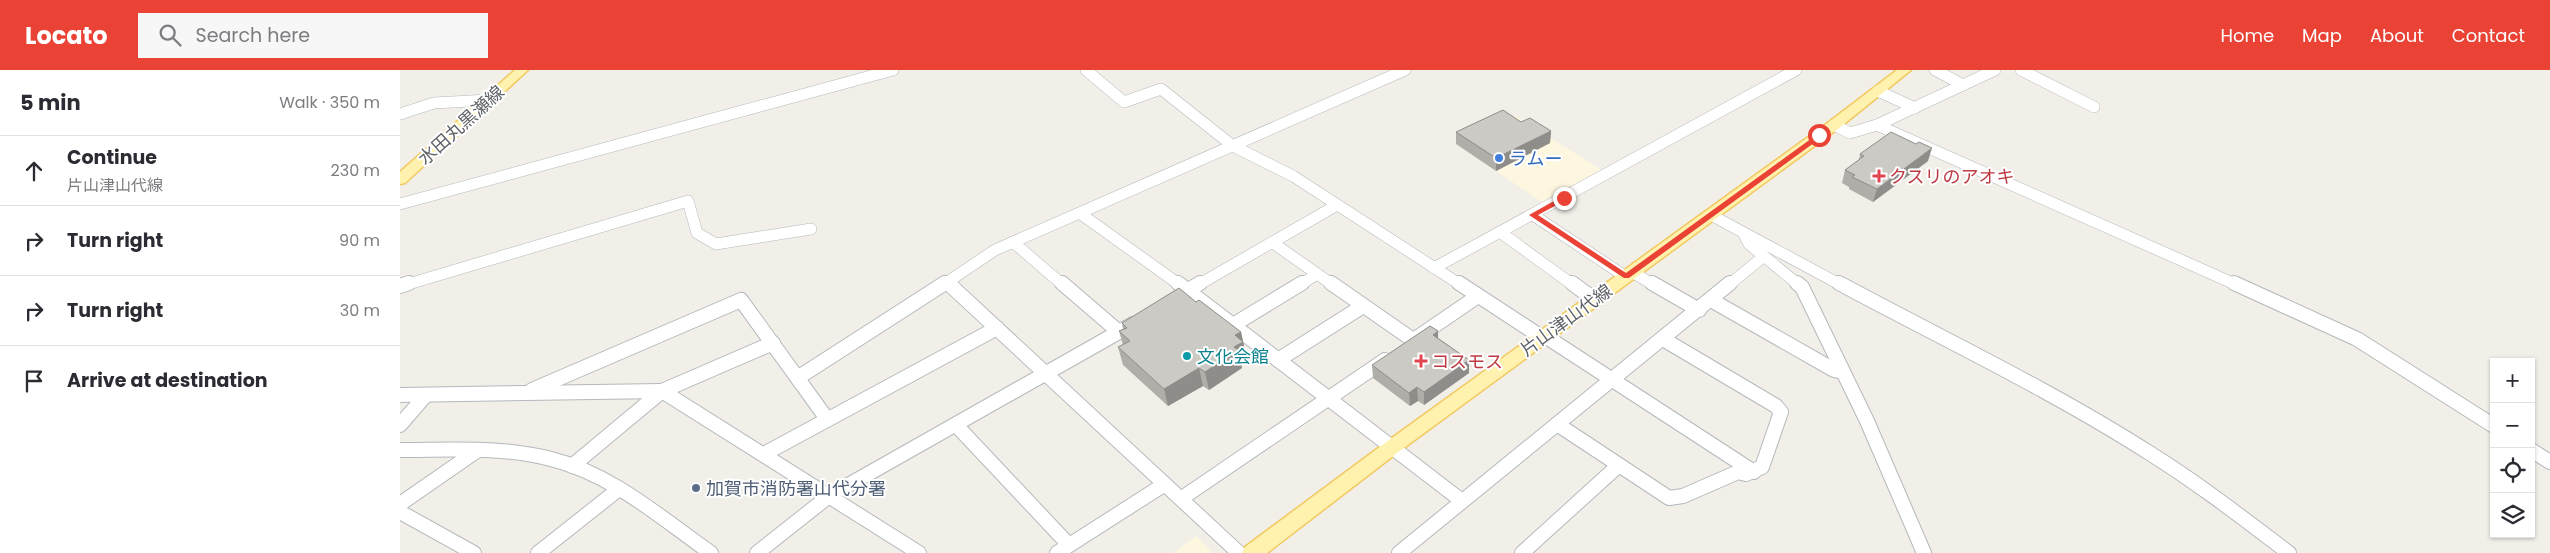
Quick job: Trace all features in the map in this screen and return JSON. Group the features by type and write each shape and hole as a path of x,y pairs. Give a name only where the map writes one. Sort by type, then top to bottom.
{"main road":[{"name":"水田丸黒瀬線","path":"400,180 522,70"},
{"name":"片山津山代線","path":"1252,553 1391,448 1834,125 1905,70"}],"street":[{"path":"400,204 894,70"},
{"path":"1086,70 1124,102 1161,89 1233,146 1294,176 1337,206 1611,379 1754,472"},
{"path":"799,377 873,331 995,250 1081,214 1405,70"},
{"path":"1434,268 1796,70"},
{"path":"1935,70 1963,85"},
{"path":"1834,125 1850,133 1877,125 1995,70"},
{"path":"2021,70 2094,107"},
{"path":"1878,91 1915,108"},
{"path":"400,114 434,103 489,100"},
{"path":"1877,125 2073,210 2357,339 2490,423"},
{"path":"400,286 688,201 697,233 716,244 747,237 811,229"},
{"path":"1174,301 1337,206"},
{"path":"1081,214 1233,325 1462,501"},
{"path":"1533,215 1629,274 1699,310"},
{"path":"1711,215 2088,416 2150,454 2227,506 2289,553"},
{"path":"1742,231 1749,244 1802,287 1867,421 1924,553"},
{"path":"1500,232 1594,300"},
{"path":"1013,242 1119,332"},
{"path":"1273,243 1413,340"},
{"path":"1401,552 1764,256"},
{"path":"1785,272 1802,262"},
{"path":"1233,325 1317,274"},
{"path":"947,282 1182,498 1239,553"},
{"path":"1182,498 1478,296"},
{"path":"528,392 741,300 799,377 827,419"},
{"path":"1711,300 1834,370 1843,372"},
{"path":"1278,360 1362,306"},
{"path":"757,553 829,496 1143,319"},
{"path":"764,454 997,328"},
{"path":"1557,424 1669,498 1675,499 1738,472 1746,474 1762,467 1781,412 1776,406 1663,338"},
{"path":"572,466 662,391 773,342"},
{"path":"400,395 662,391 919,553"},
{"path":"400,425 426,395"},
{"path":"956,424 1063,549 1165,484"},
{"path":"400,450 478,450 529,455 572,466 619,489 712,553"},
{"path":"400,504 478,450"},
{"path":"2535,453 2550,462"},
{"path":"1522,553 1619,465"},
{"path":"538,553 619,489"},
{"path":"400,512 474,553"}],"shaded area":[{"path":"1515,116 1605,172 1545,204 1456,144"},
{"path":"1196,536 1213,553 1174,553"}],"building":[{"path":"1503,110 1521,122 1530,118 1551,131 1496,158 1456,132"},
{"name":"クスリのアオキ","path":"1891,132 1916,144 1919,142 1932,148 1877,189 1852,177 1855,175 1845,170 1864,156 1860,154"},
{"name":"文化会館","path":"1179,288 1196,302 1199,300 1241,332 1235,335 1243,342 1234,347 1238,350 1205,372 1199,368 1164,389 1118,347 1130,341 1119,331 1127,328 1122,323"},
{"name":"コスモス","path":"1430,326 1438,331 1433,335 1469,360 1424,392 1417,387 1409,393 1372,365"}],"place":[{"name":"ラムー","path":"1499,158"},
{"name":"クスリのアオキ","path":"1879,176"},
{"name":"文化会館","path":"1187,356"},
{"name":"コスモス","path":"1421,361"},
{"name":"加賀市消防署山代分署","path":"696,488"}],"route":[{"path":"1564,198 1533,215 1626,277 1819,135"}]}
